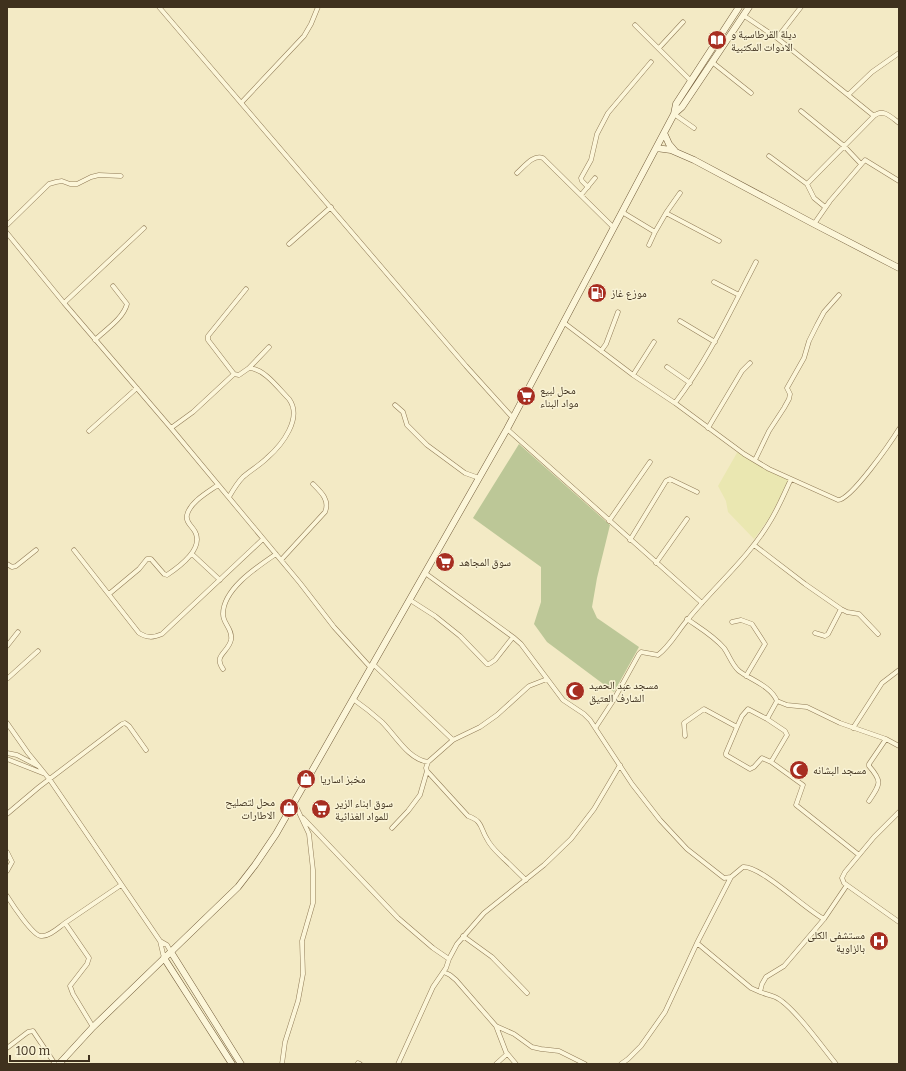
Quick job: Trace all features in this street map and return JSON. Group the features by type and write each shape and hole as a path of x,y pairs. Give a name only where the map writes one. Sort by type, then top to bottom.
{"main road":[{"path":"59,1064 93,1027 232,893 244,880 266,850 507,429 674,114 676,104 739,7"},
{"path":"674,114 682,107 749,7"},
{"path":"664,133 675,152"},
{"path":"656,148 675,152 694,160 899,268"},
{"path":"171,952 241,1064"},
{"path":"164,958 232,1064"}],"street":[{"path":"159,7 466,366 513,418"},
{"path":"241,103 304,36 318,7"},
{"path":"777,38 801,7"},
{"path":"744,15 777,38 874,116"},
{"path":"659,48 683,22"},
{"path":"635,25 691,80"},
{"path":"848,95 872,72 899,53"},
{"path":"588,187 582,182 581,178 591,160 597,134 608,113 651,62"},
{"path":"712,62 751,93"},
{"path":"801,111 844,146 861,164"},
{"path":"807,184 878,113 883,112 899,124"},
{"path":"674,114 694,128"},
{"path":"769,156 807,184 814,198 825,207"},
{"path":"517,173 534,158 541,157 613,227"},
{"path":"814,224 825,207 865,160 899,181"},
{"path":"7,226 49,184 62,181 70,184 77,184 98,175 121,176"},
{"path":"581,196 595,178"},
{"path":"649,245 654,232 680,193"},
{"path":"289,244 331,207"},
{"path":"622,212 654,232"},
{"path":"666,213 719,241"},
{"path":"64,303 144,228"},
{"path":"7,233 95,340 276,554 334,627 372,666 453,740"},
{"path":"675,403 690,383 715,342 756,262"},
{"path":"714,282 738,295"},
{"path":"95,340 123,314 126,308 127,304 113,286"},
{"path":"246,289 208,336 208,339 234,374 240,375 249,368 269,346"},
{"path":"755,460 769,431 789,399 790,394 787,388 804,358 812,333 824,312 839,295"},
{"path":"602,351 618,312"},
{"path":"680,321 715,342"},
{"path":"564,322 633,375 755,460 769,469 838,500 844,499 852,491 878,459 899,429"},
{"path":"633,375 654,342"},
{"path":"708,428 742,371 750,363"},
{"path":"666,367 690,383"},
{"path":"229,498 239,482 276,449 287,434 293,417 294,410 289,399 263,374 255,369 249,368"},
{"path":"171,428 193,412 234,374"},
{"path":"90,431 137,388"},
{"path":"396,405 402,412 407,426 427,445 465,473 479,478"},
{"path":"507,429 702,603"},
{"path":"609,521 650,462"},
{"path":"630,540 666,481 670,479 697,492"},
{"path":"596,727 613,701 639,654 641,652 656,656 659,655 672,641 687,619 754,544 769,524 791,479"},
{"path":"280,560 325,512 327,503 314,484"},
{"path":"109,594 138,569 147,559 151,559 164,574 167,575 192,554 197,536 188,521 188,512 199,499 218,485"},
{"path":"656,563 687,519"},
{"path":"74,550 139,633 145,637 156,637 162,634 263,539"},
{"path":"754,544 805,584 841,609 847,612 859,614 878,634"},
{"path":"7,564 12,567 16,566 36,550"},
{"path":"192,554 220,580"},
{"path":"223,669 219,661 220,657 231,640 230,630 224,622 223,617 225,600 235,587 261,564 276,554"},
{"path":"425,573 513,636 521,644 563,700 584,714 596,727 646,802 674,837 722,877 731,877"},
{"path":"410,600 435,616 460,636 487,664 495,660 513,636"},
{"path":"814,633 824,636 828,634 841,609"},
{"path":"687,619 716,639 725,649 736,667 746,676 774,694 777,701 788,705 807,707 827,718 886,739 899,746"},
{"path":"732,622 741,620 752,624 766,644 746,676"},
{"path":"7,646 18,632"},
{"path":"7,679 38,651"},
{"path":"853,728 882,683 899,670"},
{"path":"392,828 408,811 420,795 428,762 453,740 480,727 497,715 529,686 547,679"},
{"path":"353,699 382,722 412,755 422,761 428,762"},
{"path":"767,719 777,701"},
{"path":"771,762 787,734 767,719 748,709 742,716 726,755 750,769 754,767 762,758 771,762 803,785 796,805 859,855"},
{"path":"686,736 684,723 704,710 737,727"},
{"path":"7,723 28,753 50,780 160,941 166,945 171,952"},
{"path":"7,814 122,724 125,723 129,726 146,750"},
{"path":"869,800 877,788 879,781 869,764 886,739"},
{"path":"7,753 17,755 40,767"},
{"path":"7,759 45,774"},
{"path":"398,1064 434,987 444,972 452,951 463,936 484,913 554,856 579,829 594,809 620,765"},
{"path":"427,771 468,816 479,822 486,838 495,851 526,880"},
{"path":"282,1064 285,1042 298,1001 303,974 302,941 313,903 313,870 309,834 294,802"},
{"path":"899,812 874,837 842,876 842,880 847,885 899,922"},
{"path":"300,815 398,918 433,948 449,959"},
{"path":"7,852 12,862 7,871"},
{"path":"621,1064 628,1060 637,1050 661,1019 697,943 731,877 743,868 751,869 777,885 824,919"},
{"path":"7,896 32,931 38,936 42,936 49,934 121,885"},
{"path":"760,992 766,977 784,966 824,919 847,885"},
{"path":"65,923 89,958 87,964 70,986 73,994 93,1027"},
{"path":"463,936 492,957 527,992"},
{"path":"160,941 164,958"},
{"path":"697,943 752,988 776,997 786,1004 836,1064"},
{"path":"444,972 454,977 496,1026 507,1054 516,1064"},
{"path":"496,1026 514,1034 532,1047 559,1051 585,1064"},
{"path":"7,1048 28,1032 33,1031 55,1064"},
{"path":"496,1064 507,1054"}],"shaded area":[{"path":"738,451 790,478 770,517 754,539 728,512 726,501 718,486"}],"green space":[{"path":"519,444 610,525 597,578 592,607 597,618 639,647 614,692 547,642 534,624 541,602 541,567 473,518"}],"place":[{"name":"ديلة القرطاسية و الادوات المكتبية","path":"717,40"},
{"name":"موزع غاز","path":"597,293"},
{"name":"محل لبيع مواد البناء","path":"526,396"},
{"name":"سوق المجاهد","path":"445,562"},
{"name":"مسجد عبد الحميد الشارف العتيق","path":"575,691"},
{"name":"مسجد البشانه","path":"799,770"},
{"name":"مخبز اساريا","path":"306,779"},
{"name":"محل لتصليح الاطارات","path":"289,808"},
{"name":"سوق ابناء الزير للمواد الغذائية","path":"321,809"},
{"name":"مستشفى الكلى بالزاوية","path":"879,941"}]}
